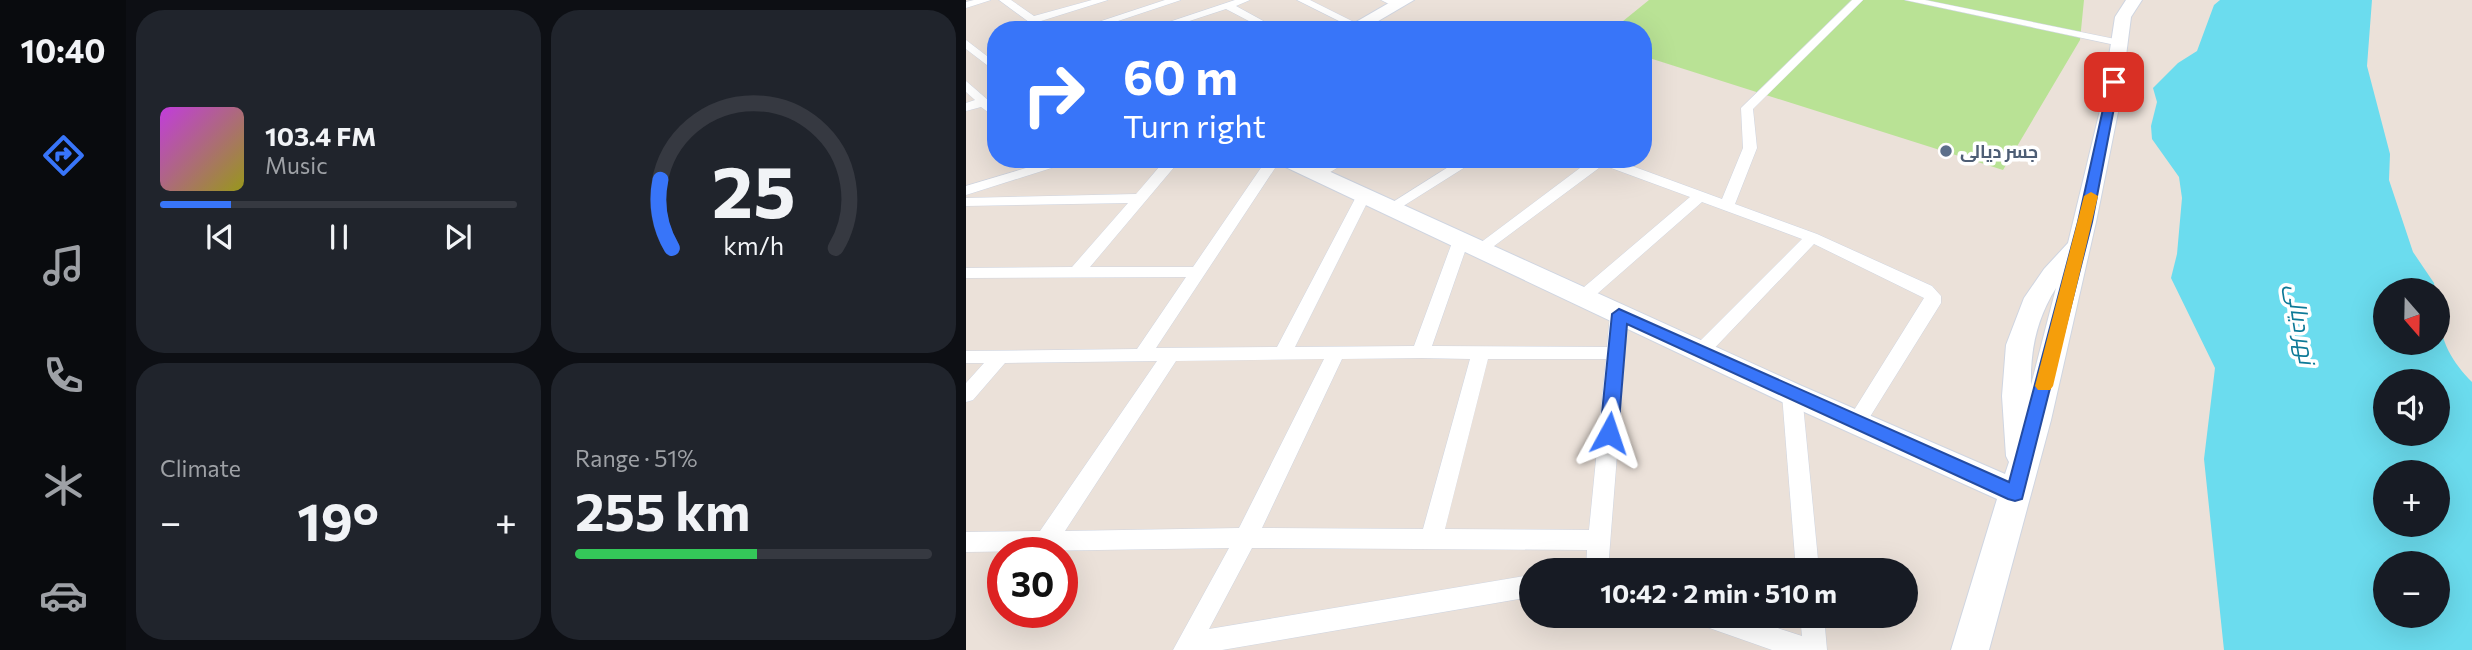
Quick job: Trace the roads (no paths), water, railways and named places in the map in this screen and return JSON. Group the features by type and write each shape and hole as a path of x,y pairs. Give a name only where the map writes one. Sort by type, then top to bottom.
{"main road":[{"path":"1969,650 2018,481 2078,245 2111,102 2123,17 2134,0"},
{"path":"1365,21 1396,2"},
{"path":"1304,168 1792,394 1856,422 2018,481"}],"street":[{"path":"966,5 986,0"},
{"path":"1003,0 1033,20 1098,1"},
{"path":"1108,21 1176,0"},
{"path":"1180,21 1245,0"},
{"path":"1302,0 1340,21"},
{"path":"1726,206 1749,151 1751,140 1744,121 1747,108 1858,0"},
{"path":"1910,0 1959,5 2120,43"},
{"path":"1227,6 1257,21"},
{"path":"966,43 987,61"},
{"path":"966,85 987,106"},
{"path":"966,107 983,102"},
{"path":"966,191 1029,168"},
{"path":"1077,272 1166,168"},
{"path":"1142,355 1268,168"},
{"path":"1317,174 1328,168"},
{"path":"1392,207 1456,168"},
{"path":"1421,352 1470,244 1588,168"},
{"path":"1622,168 1812,237 1926,290 1933,296 1932,303 1856,422"},
{"path":"1283,354 1364,195"},
{"path":"1583,297 1700,196"},
{"path":"966,202 1141,198"},
{"path":"1700,352 1812,237"},
{"path":"966,273 1198,272"},
{"path":"1599,558 1619,314"},
{"path":"966,357 1421,352 1616,353"},
{"path":"1432,538 1481,352"},
{"path":"1186,647 1246,538 1336,353"},
{"path":"1049,537 1171,355"},
{"path":"966,396 1000,357"},
{"path":"1792,394 1807,558"},
{"path":"1078,541 1246,538 1601,540"},
{"path":"966,542 987,542"},
{"path":"1186,647 1519,588"},
{"path":"1742,628 1807,650"},
{"path":"1813,628 1815,650"}],"water":[{"name":"نهر ديالى","path":"2220,0 2372,0 2367,66 2390,154 2389,180 2413,252 2431,278 2373,278 2373,355 2450,355 2450,353 2472,382 2472,650 2224,650 2204,459 2215,368 2171,278 2177,254 2182,198 2179,177 2152,139 2151,126 2157,102 2153,88 2178,63 2197,51 2214,5"}],"place":[{"name":"جسر ديالى","path":"1946,151"}]}
